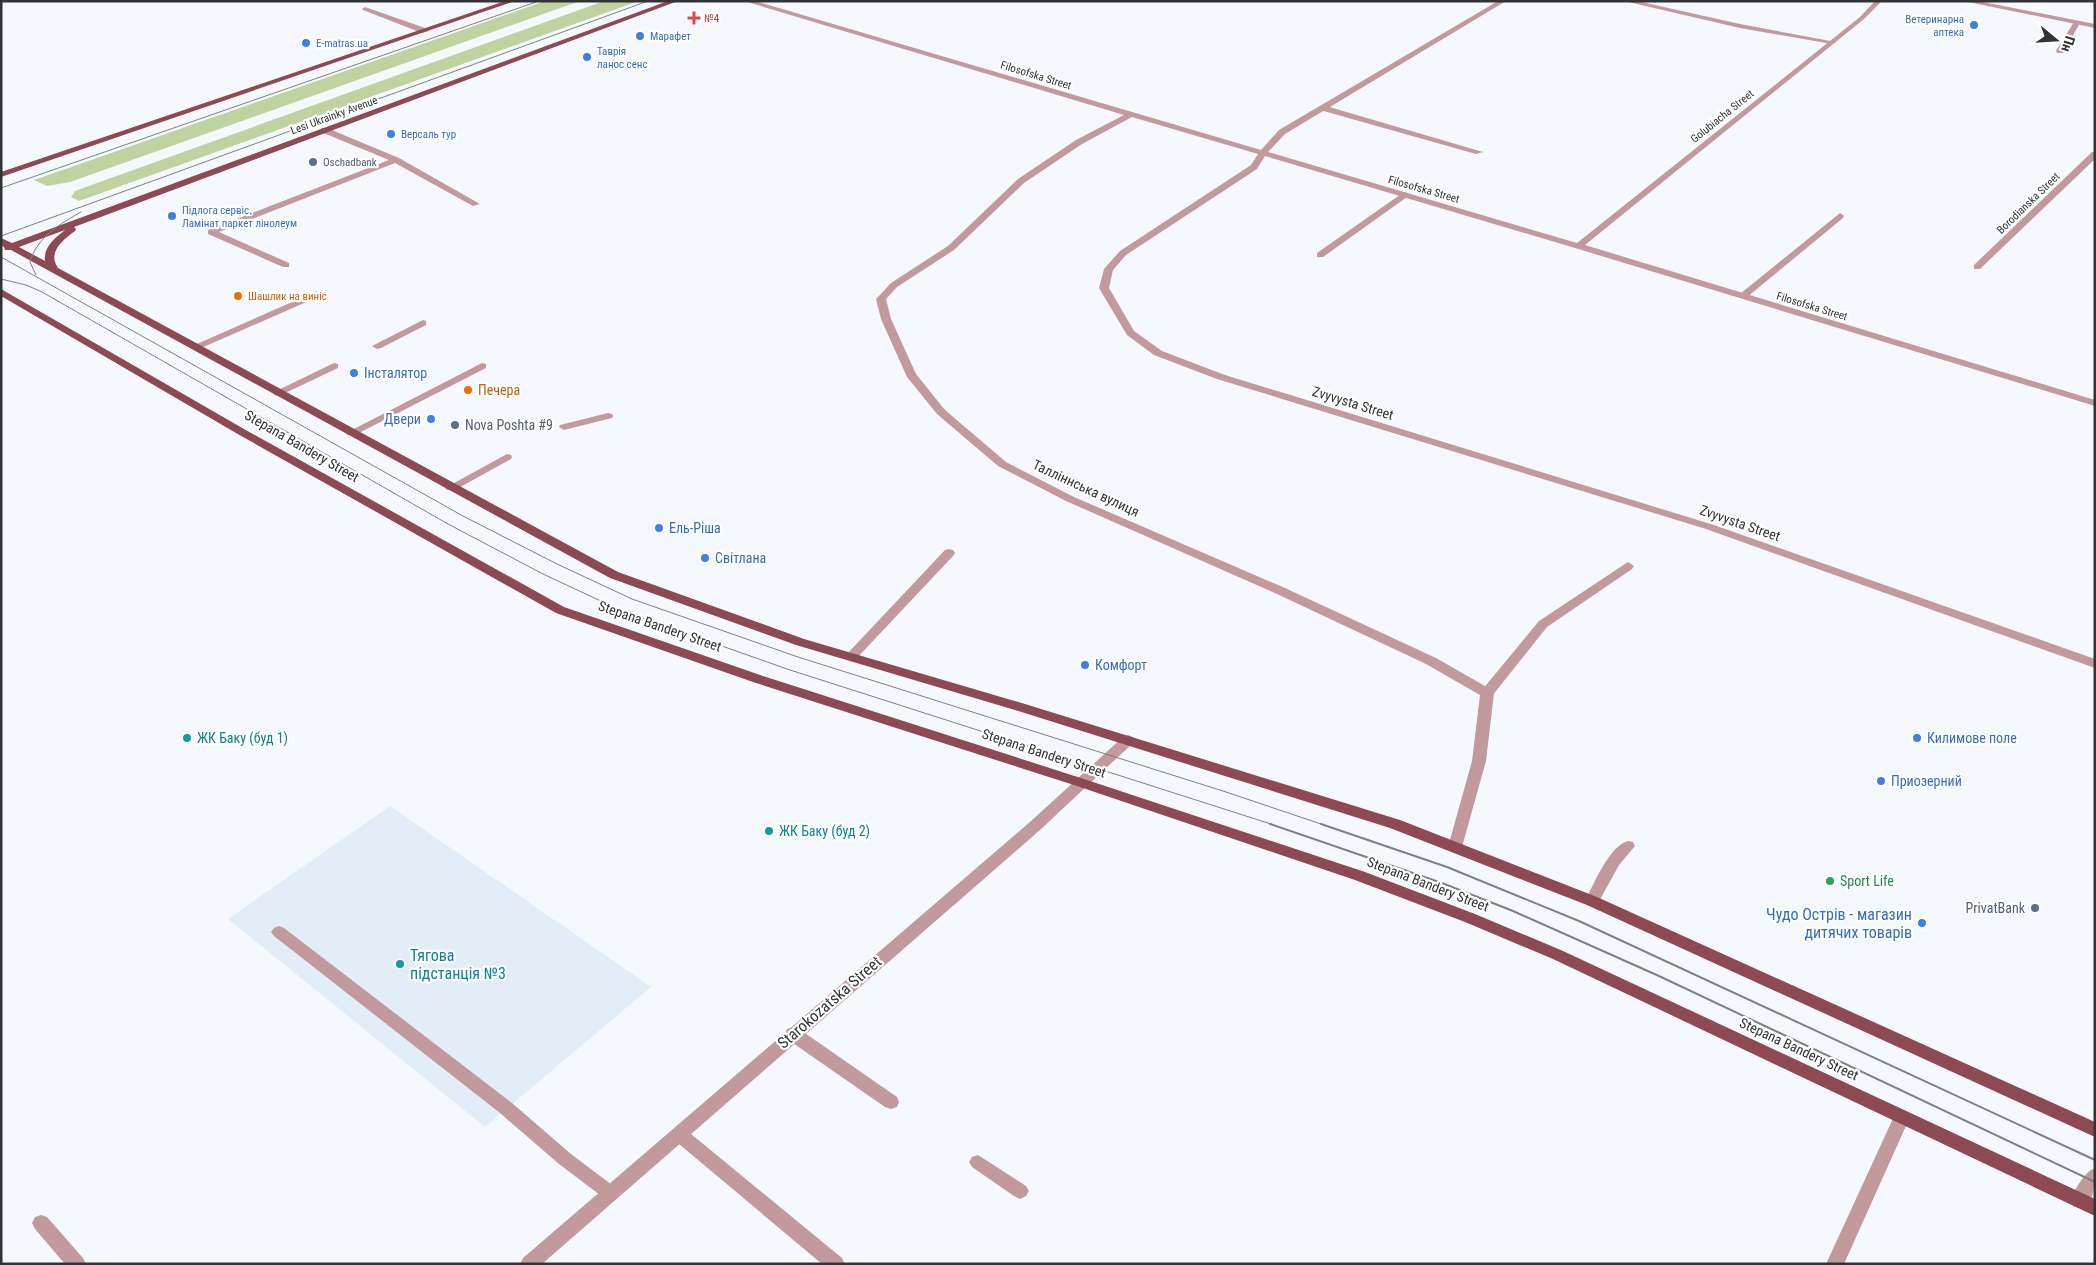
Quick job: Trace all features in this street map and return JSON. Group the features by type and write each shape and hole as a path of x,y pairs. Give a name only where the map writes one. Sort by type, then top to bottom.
{"main road":[{"path":"1,175 512,1"},
{"name":"Lesi Ukrainky Avenue","path":"5,246 95,216 675,1"},
{"path":"54,270 48,263 48,255 53,246 62,235 95,216"},
{"path":"5,246 54,270 614,575 800,642 1128,740 1395,824 1592,901 2095,1130"},
{"name":"Stepana Bandery Street","path":"1,292 272,450 560,610 758,679 1082,783 1360,876 1470,918 1558,955 2095,1208"}],"street":[{"name":"Filosofska Street","path":"747,1 1578,246 2095,403"},
{"name":"Zvyvysta Street","path":"1503,1 1282,132 1263,153 1254,167 1123,253 1109,269 1104,288 1130,333 1158,353 1221,377 1710,527 2095,664"},
{"path":"1627,1 1740,26 1832,42"},
{"name":"Golubiacha Street","path":"1578,246 1862,18 1879,1"},
{"path":"1966,1 2095,26"},
{"path":"365,9 425,31"},
{"path":"2060,51 2076,23"},
{"path":"1323,108 1480,152"},
{"name":"Талліннська вулиця","path":"1130,115 1080,142 1021,181 951,248 894,285 880,299 886,319 911,375 941,412 1002,464 1070,499 1281,591 1431,661 1487,693"},
{"path":"324,130 396,160 476,204"},
{"name":"Borodianska Street","path":"1977,267 2095,154"},
{"path":"286,265 211,232 396,160"},
{"path":"1320,255 1404,195"},
{"path":"1743,296 1840,216"},
{"path":"195,347 317,294"},
{"path":"377,346 423,324"},
{"path":"277,392 334,366"},
{"path":"351,433 482,366"},
{"path":"564,427 608,416"},
{"path":"452,488 507,458"},
{"path":"851,657 949,553"},
{"path":"1455,847 1479,761 1487,693 1543,624 1628,566"},
{"name":"Starokozatska Street","path":"529,1264 1036,826 1128,740"},
{"path":"1592,901 1614,861 1628,846"},
{"path":"279,932 506,1108 565,1159 610,1193"},
{"path":"793,1034 891,1102"},
{"path":"1835,1264 1902,1117"},
{"path":"679,1134 836,1264"},
{"path":"978,1162 1020,1191"},
{"path":"2079,1200 2095,1176"},
{"path":"41,1223 77,1264"}],"shaded area":[{"path":"390,806 651,987 485,1127 228,919"}],"green space":[{"path":"545,1 580,1 70,182 47,186 34,180"},
{"path":"604,1 639,1 79,201 71,197 75,191 83,188"}],"tram line":[{"path":"1,188 539,1"},
{"path":"1,236 648,1"},
{"path":"36,275 30,262 38,245 50,232 81,212"},
{"path":"1,257 463,516 557,564 632,599 798,657 1223,791 1324,825"},
{"path":"1,279 26,285 42,292 448,524 543,574 620,610 787,669 1274,825"},
{"path":"1270,824 1442,883 1513,911 1659,976 2095,1182"},
{"path":"1321,824 1447,867 1579,921 2095,1160"}],"place":[{"name":"№4","path":"694,18"},
{"name":"Ветеринарна аптека","path":"1974,25"},
{"name":"Марафет","path":"640,36"},
{"name":"E-matras.ua","path":"306,43"},
{"name":"Таврія ланос сенс","path":"587,57"},
{"name":"Версаль тур","path":"391,134"},
{"name":"Oschadbank","path":"313,162"},
{"name":"Підлога сервіс. Ламінат паркет лінолеум","path":"172,216"},
{"name":"Шашлик на виніс","path":"238,296"},
{"name":"Інсталятор","path":"354,373"},
{"name":"Печера","path":"468,390"},
{"name":"Двери","path":"431,419"},
{"name":"Nova Poshta #9","path":"455,425"},
{"name":"Ель-Ріша","path":"659,528"},
{"name":"Світлана","path":"705,558"},
{"name":"Комфорт","path":"1085,665"},
{"name":"ЖК Баку (буд 1)","path":"187,738"},
{"name":"Килимове поле","path":"1917,738"},
{"name":"Приозерний","path":"1881,781"},
{"name":"ЖК Баку (буд 2)","path":"769,831"},
{"name":"Sport Life","path":"1830,881"},
{"name":"PrivatBank","path":"2035,908"},
{"name":"Чудо Острів - магазин дитячих товарів","path":"1922,923"},
{"name":"Тягова пiдстанцiя №3","path":"400,964"}]}
